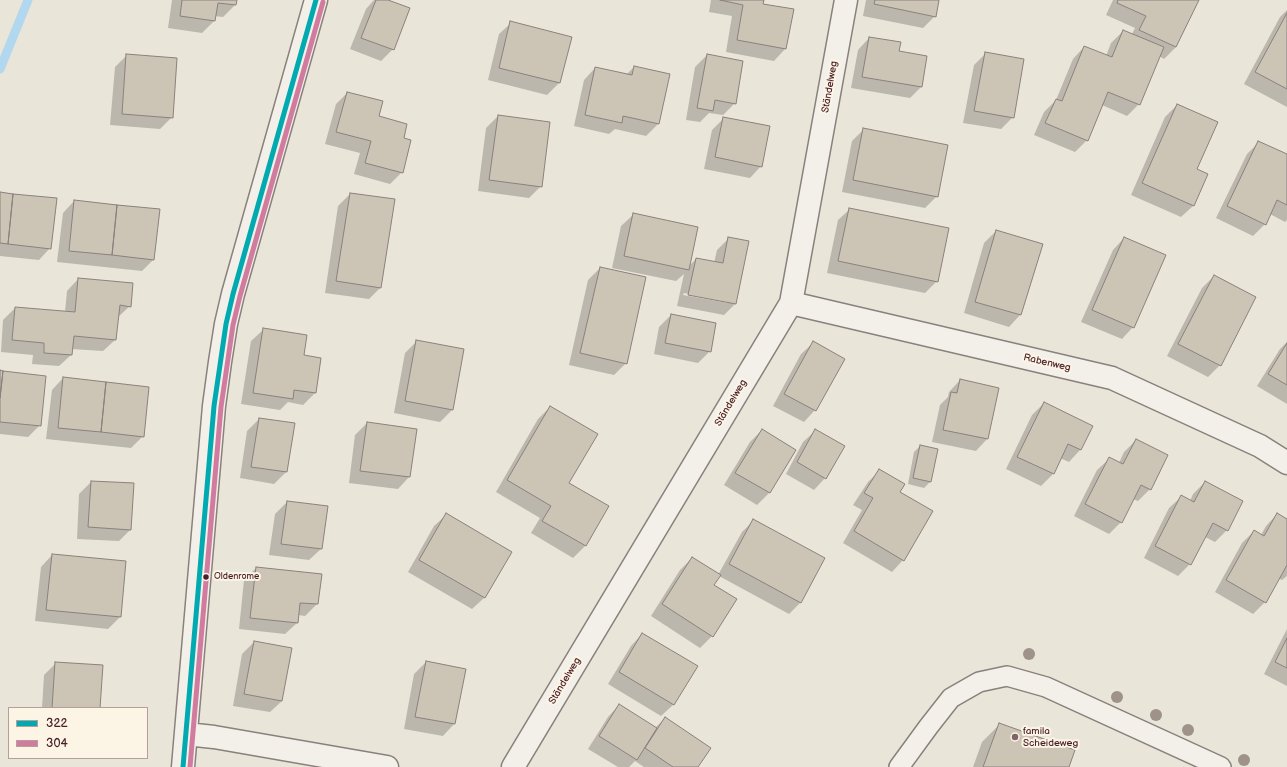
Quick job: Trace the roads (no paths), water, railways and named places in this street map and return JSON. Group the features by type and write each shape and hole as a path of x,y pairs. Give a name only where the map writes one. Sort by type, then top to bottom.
{"street":[{"path":"183,767 214,406 226,324 233,294 316,0"},
{"name":"Ständelweg","path":"513,767 791,303 846,0"},
{"name":"Rabenweg","path":"791,303 1112,378 1260,446 1287,464"},
{"path":"186,734 214,737 387,767"}],"lane":[{"path":"899,767 928,726 951,698 979,682 1007,676 1046,687 1221,767"},
{"path":"915,767 928,726"}],"waterway":[{"path":"0,69 28,0"}],"place":[{"name":"Oldenrome","path":"206,577"},
{"name":"famila Scheideweg","path":"1015,737"}]}
